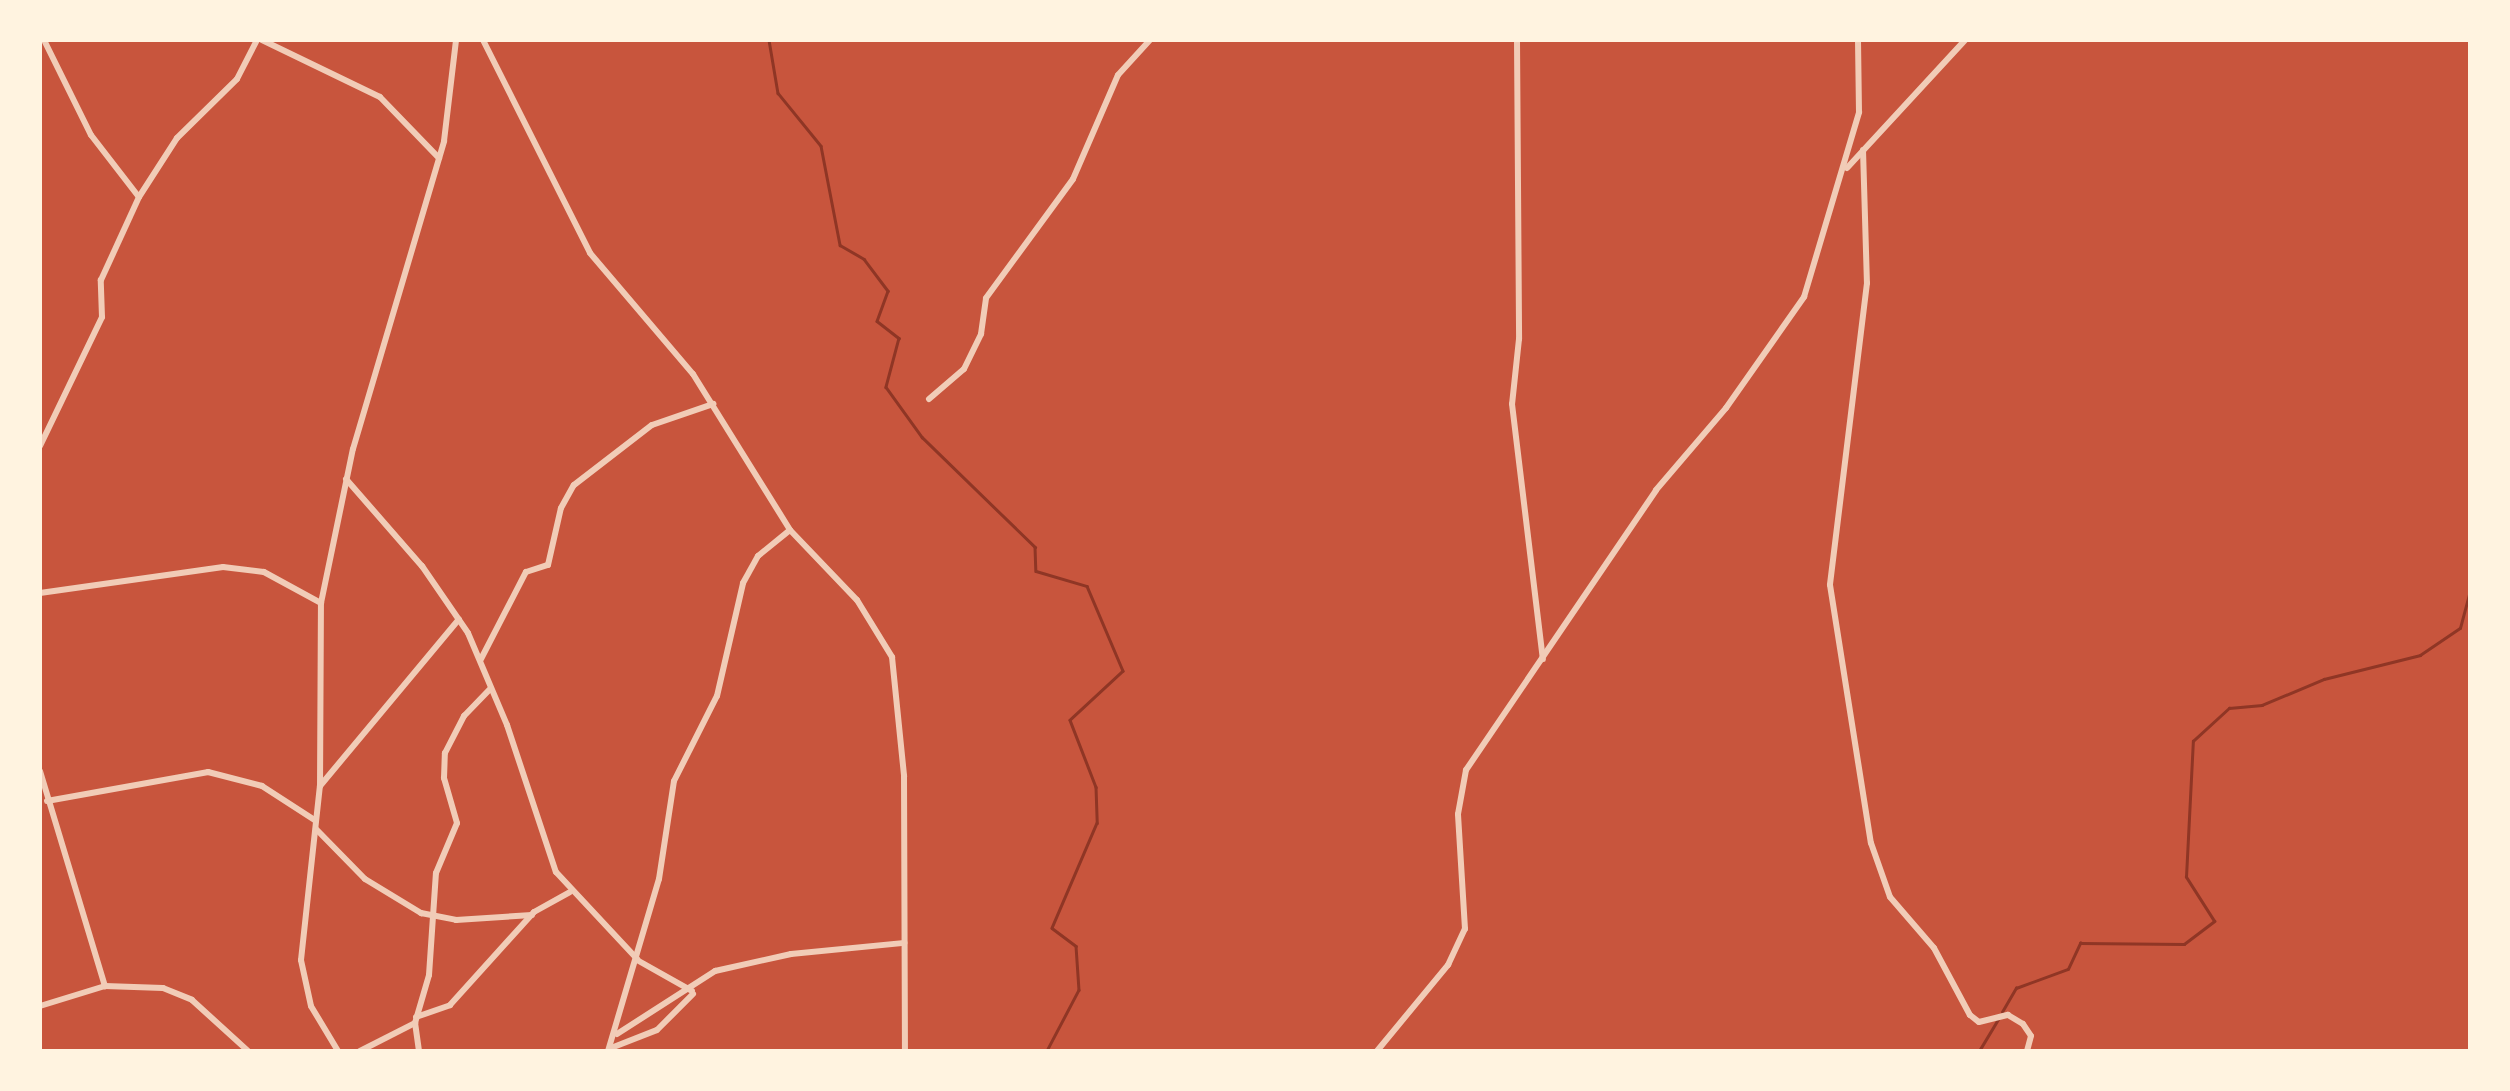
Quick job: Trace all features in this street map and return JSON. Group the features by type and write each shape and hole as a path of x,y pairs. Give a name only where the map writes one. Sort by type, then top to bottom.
{"street":[{"path":"44,40 96,144 138,197"},
{"path":"40,446 102,316 101,280 138,197 177,138 237,79 259,40 380,97 438,158"},
{"path":"338,1051 310,1006 301,960 320,786 321,604 346,480 438,158 456,40"},
{"path":"483,40 582,240 714,404 790,530 863,608 896,669 905,1051"},
{"path":"929,399 964,369 981,334 986,298 1073,179 1118,75 1150,40"},
{"path":"1517,40 1519,324 1513,413 1544,660"},
{"path":"1377,1051 1448,965 1465,929 1462,782 1656,490 1798,306 1842,174 1862,91 1858,40"},
{"path":"1842,174 1965,40"},
{"path":"1863,150 1867,283 1830,585 1871,843 1890,896 1934,948 1966,1010 1979,1022 2008,1015 2023,1024 2030,1036 2027,1051"},
{"path":"481,658 526,572 548,564 568,491 652,425 714,404"},
{"path":"346,480 459,619 481,658 490,690 513,741 539,836 570,892 637,959 695,989"},
{"path":"608,1050 616,1034 670,830 674,781 717,696 743,583 758,556 790,530"},
{"path":"40,594 224,567 264,572 321,604"},
{"path":"320,786 459,619"},
{"path":"419,1051 416,1020 429,975 436,873 458,816 444,778 445,753 464,716 490,690"},
{"path":"40,771 104,986"},
{"path":"47,802 208,772 262,786 315,824 378,888 434,916 532,914"},
{"path":"360,1051 450,1005 532,914 570,892"},
{"path":"616,1034 695,989 716,972 792,954 904,944"},
{"path":"40,1006 104,986 180,992 248,1051"},
{"path":"608,1050 670,1022 695,989"}],"waterway":[{"path":"769,40 778,93 821,146 840,245 864,259 888,291 877,321 899,338 886,387 922,437 1035,547 1036,571 1087,586 1123,671 1070,720 1096,787 1097,823 1052,928 1076,946 1079,990 1047,1051"},
{"path":"2002,1012 2016,988 2068,969 2080,943 2184,944 2214,921 2186,877 2193,741 2229,708 2262,705 2324,679 2420,655 2460,628 2470,590"},
{"path":"1979,1051 1998,1019"},
{"path":"1853,1051 1872,1051"}]}
